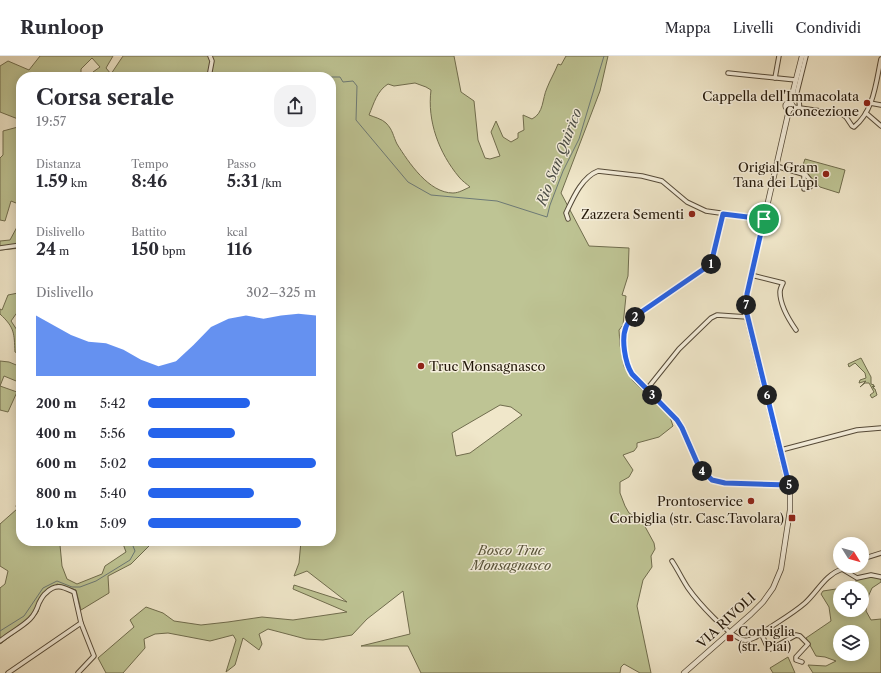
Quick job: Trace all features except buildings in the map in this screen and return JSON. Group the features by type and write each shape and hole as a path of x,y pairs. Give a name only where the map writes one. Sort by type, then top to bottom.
{"street":[{"path":"210,56 212,61 210,72"},
{"path":"775,78 779,56"},
{"name":"VIA RIVOLI","path":"684,673 731,633 762,602 773,588 781,569 791,499 781,450 747,317 747,294 802,56"},
{"path":"799,108 800,103 797,92 806,56"},
{"path":"791,107 842,114 853,127 866,113 881,59"},
{"path":"728,73 796,80"},
{"path":"870,103 881,105"},
{"path":"866,113 881,126"},
{"path":"776,166 808,176 810,180 810,187"},
{"path":"568,219 566,213 575,193 592,173 598,171 662,180 687,202 706,211 764,219"},
{"path":"804,174 804,189"},
{"path":"723,214 711,264 634,317 626,325 623,336 628,368 677,420 699,467 712,480 725,483 789,485"},
{"path":"0,248 16,246"},
{"path":"751,275 782,282 780,292 781,298 788,318 796,330"},
{"path":"647,389 679,349 711,318 718,315 747,317"},
{"path":"781,450 857,430 881,428"},
{"path":"869,557 881,553"},
{"path":"672,560 688,588 696,598 726,630 741,639 747,640 761,633 805,603 828,577 835,573"},
{"path":"849,573 857,578 870,575 881,577"},
{"path":"0,641 30,619 36,611 44,594 53,587 63,587 74,592 81,623 94,656 78,673"},
{"path":"8,673 81,623"},
{"path":"761,633 767,646 771,649 796,634 800,636 808,644 796,657 796,660 802,662"}],"green space":[{"name":"Bosco Truc Monsagnasco","path":"40,56 113,56 106,68 109,72 93,72 100,67 92,58 81,69 81,72 16,72 16,118 0,112 0,66 8,61 29,70"},
{"name":"Bosco Truc Monsagnasco","path":"123,56 454,56 461,92 474,101 478,140 485,158 490,159 500,156 491,132 496,121 503,137 511,142 518,138 518,133 524,130 523,115 532,119 539,113 545,92 558,64 561,65 566,56 608,56 600,91 561,193 589,246 629,248 628,276 622,295 626,296 623,325 619,330 624,366 633,381 670,417 673,426 659,437 637,443 637,447 634,451 623,455 633,470 629,477 620,482 620,493 625,506 629,513 642,521 654,543 655,549 651,556 652,567 643,580 637,606 651,673 640,673 624,664 621,667 620,673 421,673 408,646 361,646 410,634 403,591 367,619 352,635 323,640 306,639 268,629 259,634 262,644 259,650 243,638 235,665 226,672 236,640 233,635 210,641 168,633 155,634 144,639 145,648 123,673 106,673 98,658 134,627 130,620 146,607 163,613 174,621 201,625 262,617 293,620 347,612 293,589 294,585 347,602 307,571 294,576 299,563 301,546 336,546 336,72 112,72","holes":["415,83 431,90 431,113 440,147 452,168 470,187 460,192 444,192 428,183 407,160 397,144 392,131 386,123 369,115 378,94 388,84 394,86","500,405 511,407 522,415 470,453 456,456 452,433"]},
{"name":"Bosco Truc Monsagnasco","path":"16,128 16,203 11,201 5,221 0,220 0,158 3,155 3,131"},
{"name":"Origial Gram Tana dei Lupi","path":"805,159 845,170 839,193 820,187 802,168"},
{"path":"16,229 16,248 0,250 0,241 10,240"},
{"path":"16,293 16,314 11,321 16,328 16,352 13,331 9,323 0,314 0,309 2,310 8,295"},
{"path":"861,358 871,377 871,384 874,385 872,387 875,386 873,388 875,389 877,395 872,398 870,395 874,392 869,383 865,383 860,387 866,381 859,383 860,380 866,378 865,373 855,363 849,367 848,364"},
{"path":"0,361 16,365 16,381 4,376 0,386"},
{"path":"0,386 16,392 8,412 0,410"},
{"path":"16,510 16,546 60,546 62,566 67,579 77,584 102,574 105,566 126,552 124,546 149,546 131,564 108,576 109,593 81,610 76,590 57,584 41,601 38,612 30,622 0,644 0,588 5,584 8,571 0,566 0,524"},
{"path":"871,576 881,578 881,582 872,588 869,595 869,581 856,581"},
{"path":"833,589 833,617 869,616 871,620 881,619 881,673 813,673 808,665 826,666 836,661 869,661 869,625 833,625 833,660 816,656 806,638 831,621 829,607 821,594 823,591"},
{"path":"788,657 795,673 773,673 770,668"}],"waterway":[{"name":"Rio San Quirico","path":"336,77 340,77 343,82 353,81 357,86 356,120 408,182 431,195 497,201 547,217 563,171 579,139 604,56"},
{"path":"0,631 24,616 43,588 57,581 72,587 80,587 96,581 130,560 135,551 133,546"}],"place":[{"name":"Cappella dell'Immacolata Concezione","path":"867,103"},
{"name":"Origial Gram Tana dei Lupi","path":"826,174"},
{"name":"Zazzera Sementi","path":"692,214"},
{"name":"Truc Monsagnasco","path":"421,366"},
{"name":"Prontoservice","path":"751,501"},
{"name":"Corbiglia (str. Casc.Tavolara)","path":"792,518"},
{"name":"Corbiglia (str. Piai)","path":"730,638"}],"route":[{"path":"723,214 764,219 747,294 746,310 789,485 725,483 712,480 705,475 694,459 682,428 677,420 632,374 628,368 623,336 626,325 634,317 711,264 723,214"}]}
